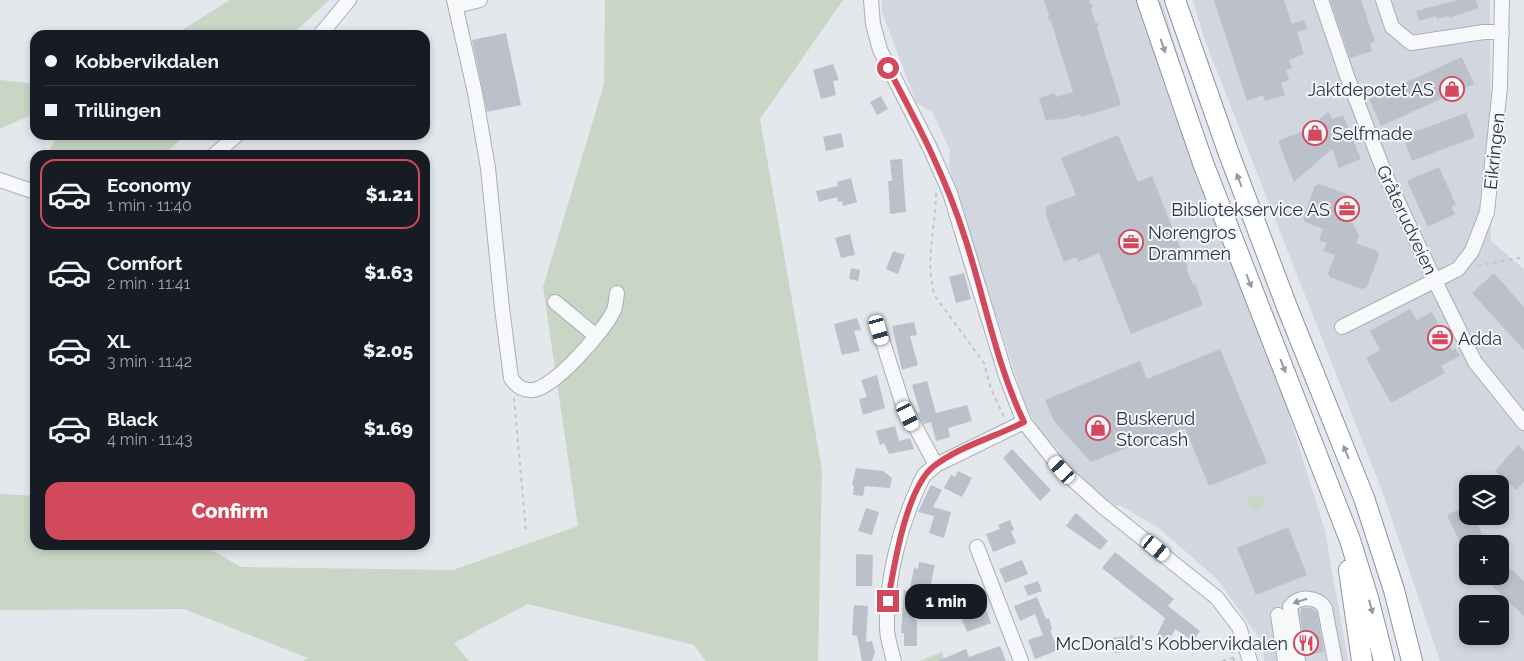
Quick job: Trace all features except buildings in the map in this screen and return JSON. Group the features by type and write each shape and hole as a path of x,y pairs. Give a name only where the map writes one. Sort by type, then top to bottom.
{"highway":[{"path":"1147,0 1204,163 1327,478 1363,581 1384,661"},
{"path":"1175,0 1228,151 1280,289 1364,498 1394,590 1412,661"},
{"path":"1327,478 1349,573 1362,661"},
{"path":"1364,498 1378,510 1426,661"}],"street":[{"path":"324,30 349,0"},
{"path":"480,0 455,3 473,84 488,168 511,378 522,389 540,388 570,365 596,336 614,310 617,293"},
{"path":"870,0 873,24 880,50 930,148 950,193 1006,376 1024,422 1062,470 1102,506 1217,598 1239,627 1250,661"},
{"name":"Gråterudveien","path":"1321,0 1347,76 1385,174 1474,362 1524,423"},
{"path":"1383,0 1392,27 1412,43 1484,32 1502,32"},
{"name":"Eikringen","path":"1342,327 1458,269 1472,251 1487,212 1500,87 1502,0"},
{"path":"220,150 230,140"},
{"path":"0,180 30,190"},
{"path":"555,302 596,336"},
{"path":"879,330 902,402 936,465"},
{"path":"894,661 887,628 888,601 894,567 913,497 924,475 936,465 1024,422"},
{"path":"978,547 1020,661"},
{"path":"1298,661 1290,607 1296,601 1317,599 1325,609 1334,651 1334,661"},
{"path":"1278,615 1284,656"},
{"path":"1284,656 1294,640"}],"path":[{"path":"936,188 930,264 931,286 935,296 984,363 991,389 1005,420"},
{"path":"1458,269 1524,257"},
{"path":"511,378 526,531"},
{"path":"1222,661 1234,658"}],"shaded area":[{"path":"882,0 1161,0 1325,531 1348,661 1264,661 1263,643 1217,579 1160,529 1120,505 1115,506 1095,491 1039,429 1027,409 987,289 949,167 950,150 933,113 916,102 882,12"},
{"path":"1193,0 1490,0 1491,241 1524,269 1524,661 1440,661 1384,496 1204,38"}],"green space":[{"path":"230,0 329,0 297,30 182,30"},
{"path":"605,0 843,0 760,119 822,470 818,661 706,661 694,645 528,604 454,643 469,661 303,661 308,658 184,609 0,610 0,494 30,496 30,550 212,550 241,567 453,570 578,526 543,287 604,84"},
{"path":"0,80 30,83 30,115 0,129"},
{"path":"55,140 180,140 169,150 50,149"},
{"path":"1256,494 1264,502 1256,510 1248,502"},
{"path":"942,652 945,661 919,661"}],"place":[{"name":"Jaktdepotet AS","path":"1452,89"},
{"name":"Selfmade","path":"1315,133"},
{"name":"Bibliotekservice AS","path":"1347,209"},
{"name":"Norengros Drammen","path":"1131,242"},
{"name":"Adda","path":"1440,338"},
{"name":"Buskerud Storcash","path":"1098,428"},
{"name":"McDonald's Kobbervikdalen","path":"1306,643"}],"route":[{"path":"888,68 940,167 950,193 966,240 1006,376 1024,422 952,456 936,465 924,475 913,497 897,550 888,601"}]}
